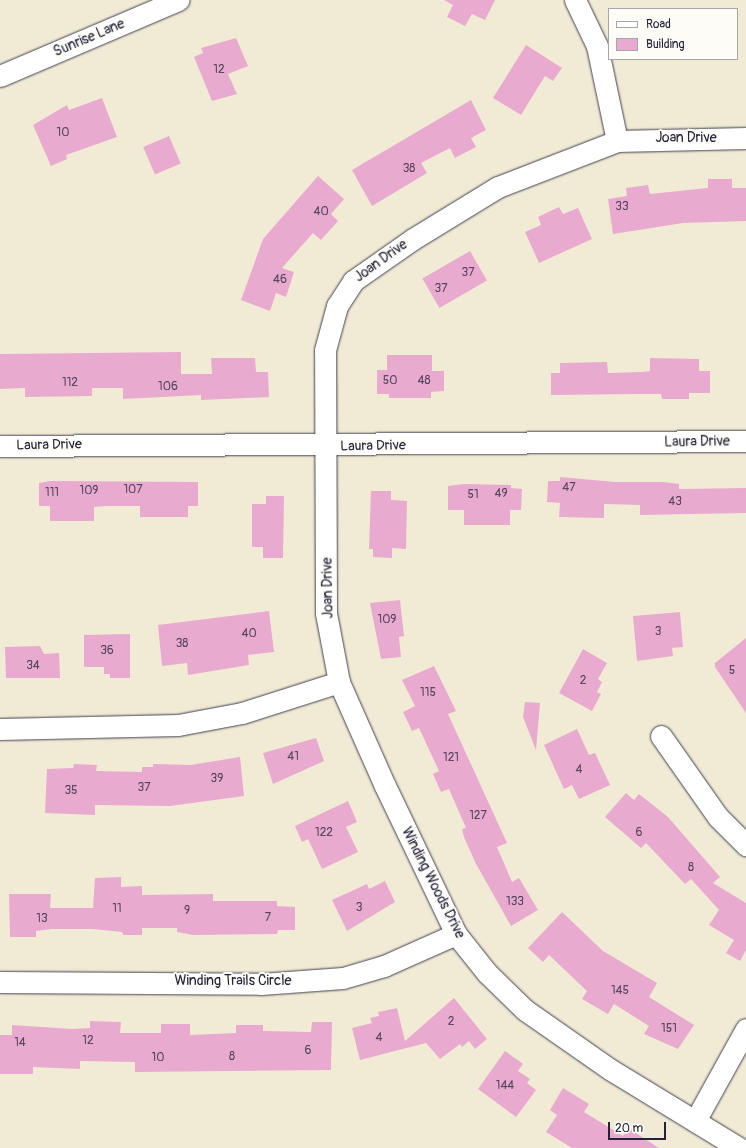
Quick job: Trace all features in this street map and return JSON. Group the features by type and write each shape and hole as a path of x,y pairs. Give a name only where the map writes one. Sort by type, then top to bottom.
{"street":[{"name":"Sunrise Lane","path":"0,76 178,0"},
{"path":"575,0 597,46 617,141"},
{"name":"Joan Drive","path":"339,682 326,613 324,446 325,350 337,306 353,281 413,239 498,187 617,141 746,138"},
{"name":"Laura Drive","path":"0,446 324,446 746,441"},
{"path":"0,729 178,725 242,713 339,682"},
{"name":"Winding Woods Drive","path":"339,682 385,786 456,934 487,973 526,1010 611,1070 739,1148"},
{"path":"661,736 718,817 746,845"},
{"name":"Winding Trails Circle","path":"0,982 261,984 343,978 384,966 456,934"},
{"path":"695,1121 746,1029"}],"building":[{"path":"444,0 495,0 485,20 472,14 465,26 447,17 453,5"},
{"path":"236,38 248,66 228,74 237,94 212,101 194,57 203,53 201,48"},
{"path":"526,45 562,68 553,81 545,76 521,115 493,98"},
{"path":"102,98 117,137 66,155 67,159 51,166 33,125 67,105 69,110"},
{"path":"471,100 486,130 471,138 476,147 455,158 450,148 421,163 427,173 372,206 352,170"},
{"path":"169,136 181,164 155,175 143,147"},
{"path":"318,176 344,199 331,214 338,221 321,240 313,233 282,268 294,272 286,297 276,293 270,311 241,300 263,239"},
{"path":"708,179 732,179 732,188 746,188 746,221 683,223 613,234 608,199 627,196 626,188 648,185 650,194 708,188"},
{"path":"559,207 563,214 578,208 592,239 539,263 525,232 541,225 538,217"},
{"path":"470,251 487,280 439,308 422,278"},
{"path":"181,352 181,374 212,374 211,358 255,358 256,372 268,372 269,397 201,400 201,395 123,399 123,388 92,388 92,396 25,397 25,388 0,389 0,354"},
{"path":"387,355 432,355 432,371 444,371 444,391 431,392 431,398 389,398 389,394 377,394 377,370 387,370"},
{"path":"650,358 699,359 699,371 710,371 710,393 689,393 689,399 662,399 661,394 551,395 551,373 560,373 560,363 607,362 608,373 642,372 650,371"},
{"path":"560,477 615,482 663,482 679,484 679,489 746,488 746,513 640,515 640,505 604,504 604,518 559,517 560,503 547,502 548,481 560,481"},
{"path":"50,481 198,482 198,506 188,506 188,517 140,517 140,506 107,506 94,507 94,521 50,521 50,506 39,506 39,483"},
{"path":"464,484 511,485 511,488 522,489 521,510 510,510 510,525 464,525 464,510 448,510 448,486"},
{"path":"371,491 391,491 391,500 407,501 406,549 392,548 392,558 373,557 373,549 369,549"},
{"path":"266,496 284,496 283,558 263,558 263,547 252,547 252,504 266,504"},
{"path":"400,600 404,636 399,637 401,657 381,659 370,603"},
{"path":"269,611 274,652 248,655 249,665 188,675 187,663 162,666 158,625"},
{"path":"680,612 683,647 672,648 673,656 637,661 633,616"},
{"path":"130,634 130,678 110,678 110,674 104,674 104,667 84,667 84,635"},
{"path":"746,638 746,713 715,667 715,663"},
{"path":"40,646 44,654 59,653 60,678 6,678 5,647"},
{"path":"583,649 607,663 598,679 602,682 597,692 601,694 592,711 559,693"},
{"path":"434,666 456,711 448,714 507,843 497,847 512,882 519,878 538,910 511,926 475,862 464,837 462,829 466,828 449,789 441,792 433,774 439,771 419,728 412,731 403,712 415,706 402,680"},
{"path":"525,702 540,703 536,750 523,717"},
{"path":"577,729 589,755 595,753 610,785 579,799 572,785 564,789 544,745"},
{"path":"316,738 324,761 273,784 263,753"},
{"path":"240,757 244,796 170,806 95,805 95,815 45,813 47,769 73,768 74,764 97,765 96,771 142,772 142,767 153,767 153,764 191,765"},
{"path":"626,793 634,800 639,794 668,817 720,877 713,883 746,903 746,950 740,961 726,953 734,940 709,925 719,910 691,879 685,884 646,843 641,848 605,817"},
{"path":"348,801 357,822 346,827 358,852 322,869 308,839 302,842 295,826"},
{"path":"121,877 121,887 142,886 142,895 213,894 213,901 277,901 277,906 295,907 295,930 278,930 277,934 193,935 177,932 177,928 142,928 142,935 123,935 122,932 93,929 52,929 36,931 36,937 10,937 9,894 51,894 50,908 93,908 95,878"},
{"path":"385,881 395,902 347,931 332,900 367,884 369,889"},
{"path":"562,912 603,951 657,983 649,997 694,1025 678,1049 644,1034 649,1026 614,1004 608,1014 582,999 587,991 549,955 543,962 528,948"},
{"path":"454,998 487,1039 475,1049 469,1041 462,1047 460,1044 440,1059 426,1043 360,1060 352,1028 372,1023 370,1018 379,1016 378,1012 397,1008 405,1041"},
{"path":"90,1021 121,1022 120,1033 161,1033 161,1024 190,1024 190,1035 236,1033 236,1025 263,1025 263,1031 311,1032 312,1022 332,1022 331,1070 135,1072 135,1062 80,1061 80,1069 33,1067 33,1074 0,1074 0,1035 12,1035 12,1025 72,1029 90,1028"},
{"path":"505,1051 523,1064 518,1071 530,1079 527,1083 536,1090 516,1117 478,1089"},
{"path":"563,1088 589,1104 584,1112 623,1136 628,1128 659,1148 572,1148 546,1132 557,1115 550,1110"}]}
